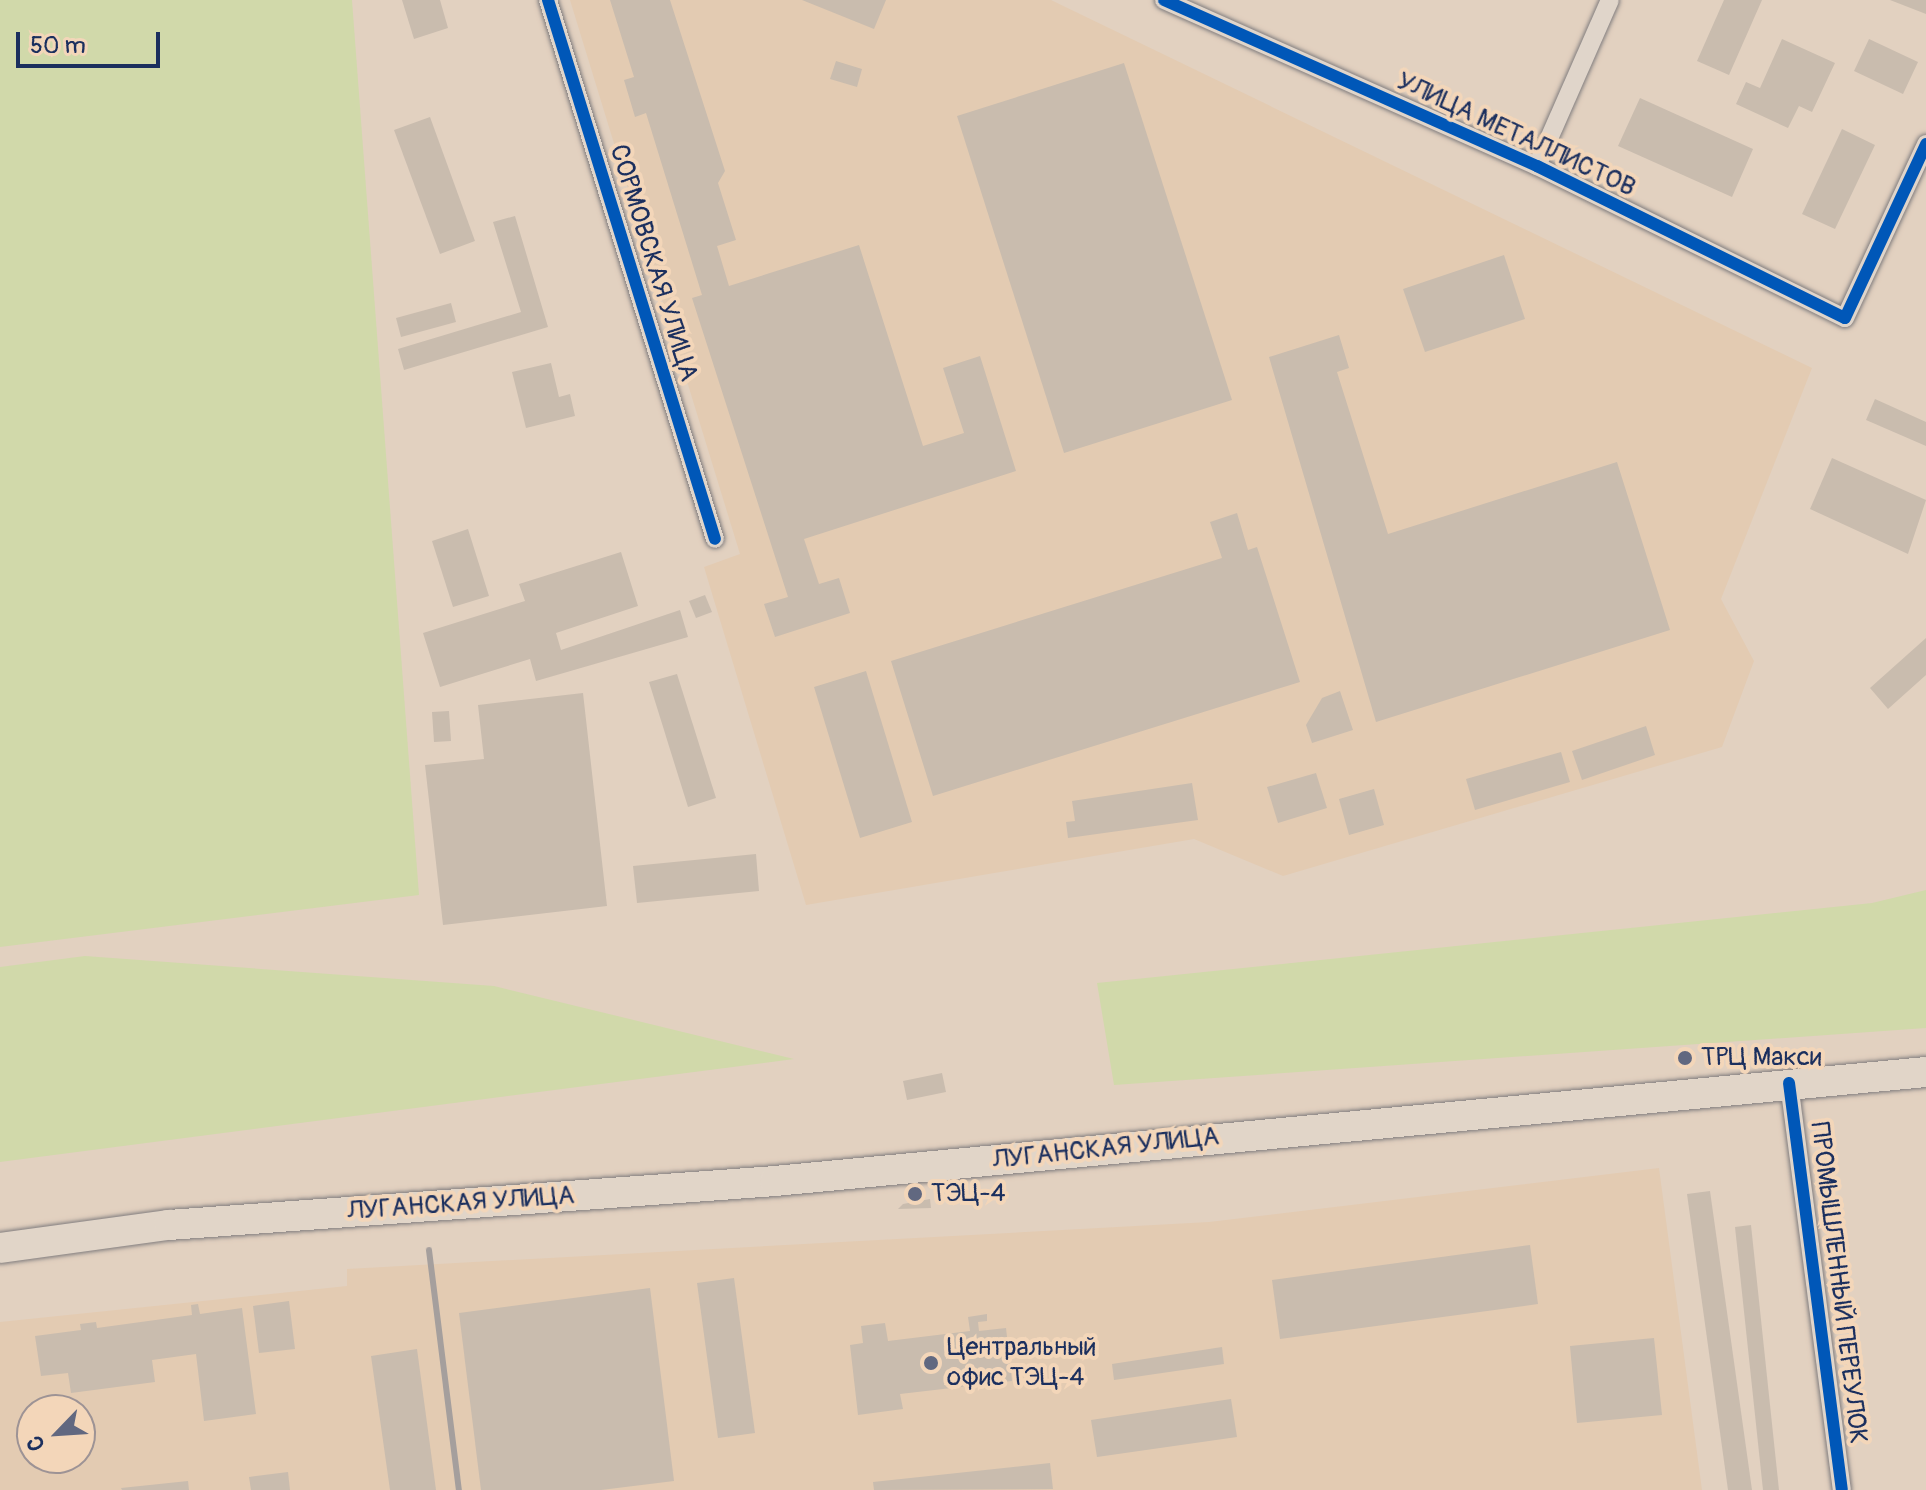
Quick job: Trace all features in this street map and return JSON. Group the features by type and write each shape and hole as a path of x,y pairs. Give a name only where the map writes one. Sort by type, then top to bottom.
{"highway":[{"name":"ЛУГАНСКАЯ УЛИЦА","path":"0,1248 169,1225 775,1181 1926,1072"}],"street":[{"name":"СОРМОВСКАЯ УЛИЦА","path":"548,0 715,539"},
{"name":"УЛИЦА МЕТАЛЛИСТОВ","path":"1164,0 1537,166 1845,318 1926,144"},
{"path":"1537,166 1610,0"},
{"name":"ПРОМЫШЛЕННЫЙ ПЕРЕУЛОК","path":"1789,1083 1842,1490"}],"shaded area":[{"path":"570,0 1051,0 1812,368 1721,599 1754,661 1722,747 1283,876 1194,839 806,905 704,567 740,554"},
{"path":"1659,1168 1702,1490 0,1490 0,1322 347,1286 347,1269 1209,1222"}],"green space":[{"path":"0,0 352,0 419,895 0,947"},
{"path":"1926,890 1926,1028 1114,1085 1097,983 1872,903"},
{"path":"85,956 494,986 794,1059 0,1162 0,967"}],"building":[{"path":"402,0 440,0 448,28 414,39"},
{"path":"610,0 670,0 725,171 718,183 736,240 717,246 729,286 859,245 923,446 964,433 943,368 980,356 1016,471 804,539 819,584 839,578 850,613 775,637 764,604 788,597 692,298 702,295 646,113 635,117 624,80 634,77"},
{"path":"802,0 886,0 874,29"},
{"path":"1724,0 1762,0 1729,75 1697,61"},
{"path":"1890,0 1926,0 1926,14"},
{"path":"1782,39 1835,63 1812,112 1799,106 1788,128 1736,104 1746,82 1760,88"},
{"path":"1869,39 1918,62 1903,94 1854,71"},
{"path":"836,61 862,69 857,87 830,79"},
{"path":"1124,63 1232,400 1064,453 957,116"},
{"path":"1640,98 1753,149 1732,197 1618,146"},
{"path":"430,117 475,241 440,254 394,130"},
{"path":"1842,129 1875,145 1835,229 1802,214"},
{"path":"515,216 548,327 404,370 398,349 521,312 493,222"},
{"path":"1504,255 1525,319 1425,352 1403,289"},
{"path":"451,303 456,322 401,337 396,318"},
{"path":"1339,335 1349,368 1337,372 1388,534 1617,462 1670,630 1376,722 1269,357"},
{"path":"551,363 559,397 570,394 575,416 526,428 512,372"},
{"path":"1875,399 1926,422 1926,446 1866,420"},
{"path":"1832,458 1926,500 1908,554 1810,509"},
{"path":"1237,513 1248,550 1257,547 1300,682 933,796 891,661 1222,558 1210,522"},
{"path":"468,529 489,596 453,607 432,541"},
{"path":"621,552 638,606 556,633 561,650 680,610 688,637 536,681 530,659 440,687 423,633 525,601 519,584"},
{"path":"705,595 712,612 696,618 689,601"},
{"path":"1926,638 1926,675 1888,709 1870,688"},
{"path":"866,671 912,822 860,838 814,687"},
{"path":"677,674 716,798 688,807 649,682"},
{"path":"1340,691 1353,730 1312,743 1306,725 1322,698"},
{"path":"583,693 607,906 443,925 425,765 484,759 478,705"},
{"path":"449,711 451,741 434,742 432,712"},
{"path":"1646,726 1655,755 1582,780 1572,751"},
{"path":"1561,752 1570,782 1475,810 1466,779"},
{"path":"1316,773 1327,808 1278,823 1267,787"},
{"path":"1192,783 1198,820 1068,838 1066,822 1075,821 1072,801"},
{"path":"1374,789 1384,825 1349,835 1339,799"},
{"path":"756,854 759,891 637,903 633,866"},
{"path":"942,1073 946,1092 907,1100 903,1081"},
{"path":"1710,1191 1752,1490 1728,1490 1687,1194"},
{"path":"930,1199 931,1208 898,1209 903,1204"},
{"path":"1751,1225 1779,1490 1763,1490 1735,1227"},
{"path":"1530,1245 1538,1304 1280,1339 1272,1280"},
{"path":"734,1278 755,1433 718,1438 697,1283"},
{"path":"650,1288 674,1481 601,1490 481,1490 459,1313"},
{"path":"289,1301 295,1349 259,1353 253,1306"},
{"path":"198,1304 200,1314 242,1308 256,1414 204,1421 196,1354 152,1360 155,1382 71,1393 68,1373 41,1376 35,1336 81,1330 80,1324 96,1322 97,1328 192,1315 191,1305"},
{"name":"Центральный офис ТЭЦ-4","path":"987,1314 987,1321 978,1322 979,1331 1006,1328 1012,1381 900,1394 903,1409 858,1415 850,1345 863,1343 861,1326 885,1323 888,1341 970,1331 968,1317"},
{"path":"1654,1338 1662,1415 1577,1423 1570,1346"},
{"path":"1222,1347 1224,1364 1114,1380 1112,1364"},
{"path":"417,1349 436,1490 390,1490 371,1356"},
{"path":"1231,1399 1237,1437 1097,1457 1091,1420"},
{"path":"1050,1463 1053,1489 874,1490 873,1482"},
{"path":"288,1472 290,1490 251,1490 249,1477"},
{"path":"188,1481 189,1490 121,1488"}],"railway":[{"path":"429,1250 459,1490"}],"cycle path":[{"path":"548,0 715,539"},
{"path":"1164,0 1537,166 1845,318 1926,144"},
{"path":"1789,1083 1842,1490"}],"place":[{"name":"ТРЦ Макси","path":"1685,1058"},
{"name":"ТЭЦ-4","path":"915,1194"},
{"name":"Центральный офис ТЭЦ-4","path":"931,1363"}]}
